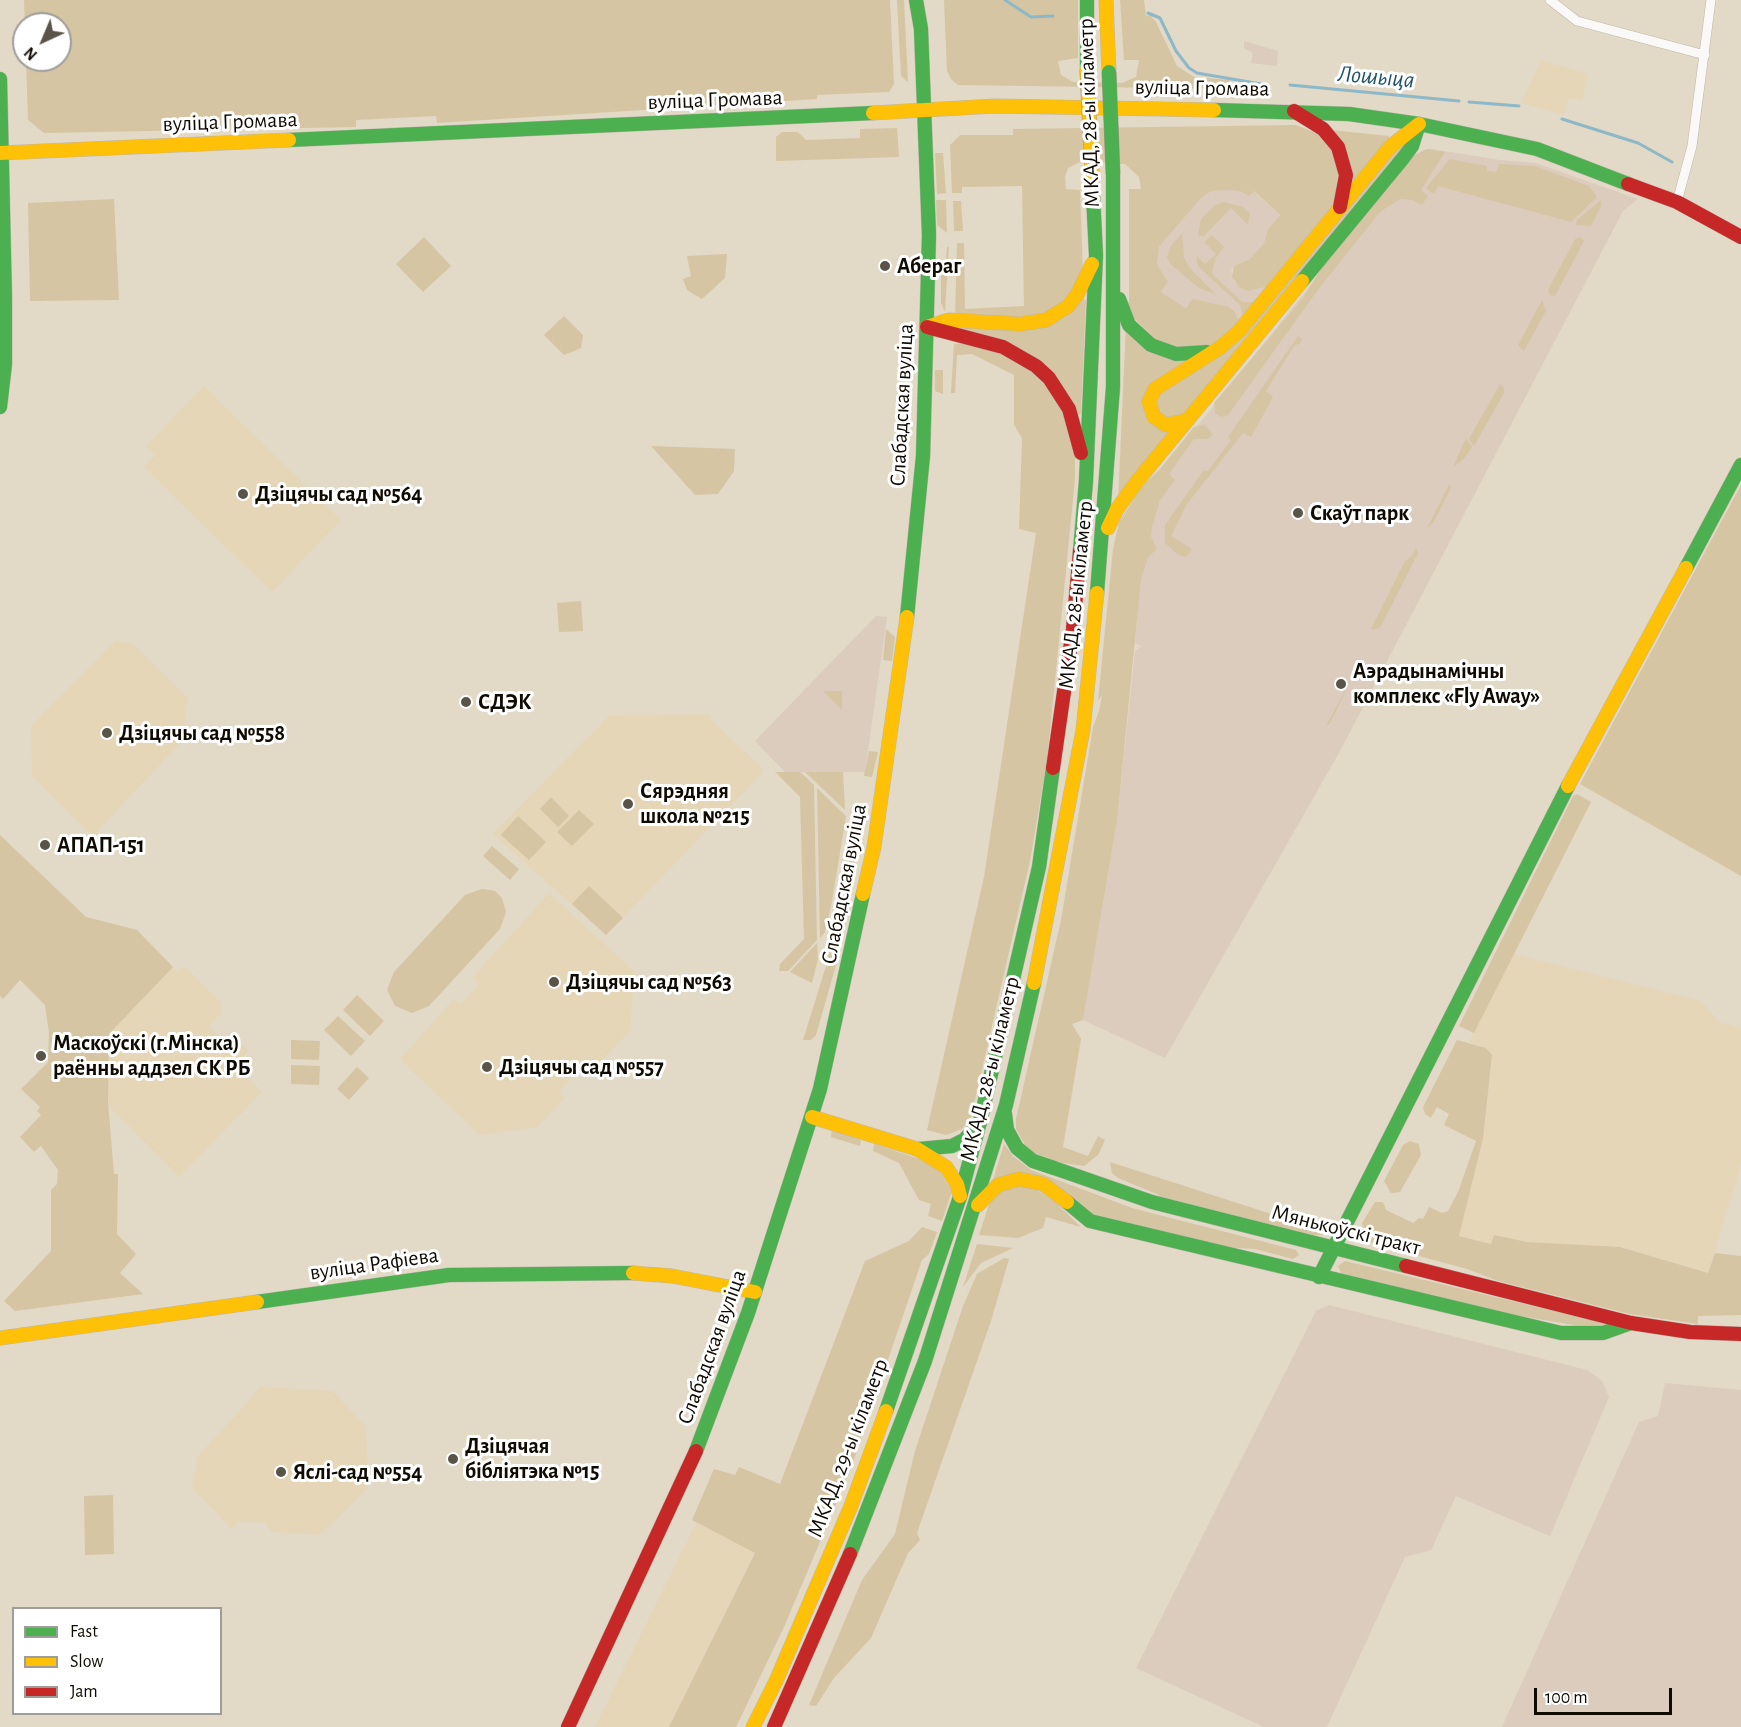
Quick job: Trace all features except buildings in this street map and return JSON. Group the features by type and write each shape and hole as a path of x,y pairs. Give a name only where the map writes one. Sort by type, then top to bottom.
{"main road":[{"name":"Слабадская вуліца","path":"568,1727 694,1456 755,1292 812,1117 841,1004 883,793 906,630 919,504 929,235 924,109 916,0"},
{"name":"МКАД, 28-ы кіламетр","path":"965,1177 980,1122 1039,867 1051,798 1073,629 1086,481 1096,255 1087,70 1087,0"},
{"name":"МКАД, 28-ы кіламетр","path":"983,1183 1006,1105 1046,929 1083,730 1102,544 1113,387 1115,290 1113,174 1106,0"},
{"path":"0,78 5,364 0,407"},
{"name":"вуліца Громава","path":"1,153 793,118 924,109 1053,105 1294,111 1349,114 1425,125 1537,149 1677,202 1741,237"},
{"path":"1294,111 1323,129 1338,147 1346,176 1339,210"},
{"path":"1188,420 1166,424 1160,422 1150,410 1151,395 1161,384 1240,330 1390,147 1425,125"},
{"path":"1102,544 1117,509 1404,157 1425,125"},
{"path":"927,327 950,320 1020,324 1046,320 1067,307 1077,295 1096,255"},
{"path":"1115,290 1129,325 1151,345 1176,354 1211,352"},
{"path":"927,327 1003,347 1022,356 1049,378 1069,409 1086,481"},
{"path":"1319,1277 1570,783 1741,465"},
{"name":"Мянькоўскі тракт","path":"1006,1105 1007,1130 1017,1148 1033,1161 1152,1202 1631,1323 1690,1332 1741,1334"},
{"path":"812,1117 917,1149 946,1167 957,1184 960,1197"},
{"path":"917,1149 952,1146 964,1140 980,1122"},
{"name":"МКАД, 29-ы кіламетр","path":"753,1727 776,1681 851,1506 908,1351 965,1177"},
{"name":"Мянькоўскі тракт","path":"974,1211 998,1185 1019,1179 1043,1184 1090,1221 1319,1277 1561,1333 1603,1333 1631,1323"},
{"name":"МКАД, 29-ы кіламетр","path":"774,1727 794,1686 870,1505 925,1361 983,1183"},
{"name":"вуліца Рафіева","path":"0,1338 449,1275 623,1272 672,1276 755,1292"}],"street":[{"path":"1550,0 1577,21 1705,55"},
{"path":"1677,202 1692,146 1711,0"}],"shaded area":[{"path":"24,0 890,0 894,84 889,92 817,95 817,99 437,123 436,116 356,120 356,127 44,133 28,120 26,72 72,72 72,12 24,12"},
{"path":"897,0 904,0 908,82 901,76"},
{"path":"944,0 1078,0 1078,58 1058,61 1061,75 1073,82 1122,83 1136,77 1139,60 1124,60 1120,0 1144,0 1146,16 1150,15 1156,22 1177,66 1194,77 1229,80 1232,89 958,85 947,71"},
{"path":"1244,41 1278,51 1277,66 1251,63 1253,53 1244,48"},
{"path":"1541,60 1588,74 1582,100 1569,97 1564,115 1521,103"},
{"path":"1296,125 1321,135 1339,163 1335,204 1268,286 1248,291 1240,288 1232,277 1234,266 1250,259 1264,243 1268,229 1280,215 1254,191 1249,196 1240,191 1212,191 1202,197 1159,247 1157,264 1168,282 1161,292 1186,308 1193,299 1229,307 1235,312 1238,320 1235,326 1213,346 1164,348 1129,313 1129,189 1141,189 1139,177 1125,164 1080,162 1068,168 1065,177 1066,189 1080,190 1083,274 1077,288 1045,316 955,318 957,243 964,243 965,309 1024,306 1022,186 962,187 962,193 952,193 950,145 960,135 1013,135 1013,129"},
{"path":"897,128 899,157 776,161 776,137 782,132 798,132 806,140 860,138 860,129"},
{"path":"1331,130 1389,136 1390,141 1356,185"},
{"path":"1399,147 1405,148 1181,418 1160,418 1155,397 1226,351"},
{"path":"1427,149 1445,152 1421,190 1428,196 1422,205 1412,200 1400,199 1380,212 1320,287 1228,415 1221,417 1215,413 1214,403 1303,298 1326,261 1413,156"},
{"path":"1431,149 1536,163 1638,199 1623,211 1340,751 1165,1058 1083,1020 1117,821 1135,651 1142,646 1135,643 1148,483 1208,413 1414,156 1423,150"},
{"path":"935,153 943,153 946,193 937,194"},
{"path":"1450,159 1487,166 1487,171 1496,172 1499,164 1535,166 1589,186 1597,197 1571,222 1438,186 1434,194 1426,188"},
{"path":"1212,191 1253,191 1280,215 1268,229 1264,243 1250,259 1234,266 1231,271 1234,282 1268,286 1235,326 1186,308 1161,292 1168,282 1157,264 1156,255 1159,247 1202,197"},
{"path":"114,199 119,300 30,301 28,203"},
{"path":"936,200 946,200 947,233 937,225"},
{"path":"1601,200 1601,206 1591,226 1576,225 1577,220"},
{"path":"953,201 961,201 963,231 954,231"},
{"path":"1224,202 1243,207 1250,214 1248,225 1231,208 1204,236 1198,235 1201,219 1215,205"},
{"path":"1182,233 1184,257 1189,267 1215,294 1199,288 1170,264 1167,258 1170,247"},
{"path":"1212,235 1224,247 1215,259 1212,273 1242,302 1255,302 1243,317 1240,305 1198,266 1196,256 1205,264 1216,254 1204,242"},
{"path":"424,237 451,266 423,292 396,264"},
{"path":"1581,237 1584,241 1555,296 1550,295 1548,290 1575,239"},
{"path":"947,247 949,247 945,312 941,303 941,267 946,260"},
{"path":"727,254 725,278 702,299 687,290 683,279 691,276 687,256"},
{"path":"1083,299 1086,300 1081,414 1077,416 1064,389 950,327 1047,327 1066,317"},
{"path":"1542,300 1546,311 1524,351 1518,345"},
{"path":"564,316 583,335 581,348 564,355 544,335"},
{"path":"1126,325 1190,360 1146,398 1172,430 1118,502"},
{"path":"1298,336 1302,339 1301,343 1294,346 1266,391 1273,397 1251,437 1243,433 1187,504 1171,536 1192,549 1186,557 1178,555 1165,543 1165,525 1204,470 1208,471 1231,440 1228,437"},
{"path":"954,344 990,346 1043,379 1064,412 1075,454 1075,479 1047,761 1030,861 971,1117 962,1129 946,1135 927,1130 984,877 1036,533 1019,529 1022,438 1014,425 1014,375 972,354 957,355 955,393 951,393"},
{"path":"935,370 943,370 943,394 935,391"},
{"path":"1500,384 1504,388 1504,393 1474,446 1469,439"},
{"name":"Дзіцячы сад №564","path":"204,386 341,520 272,592 144,467 155,455 146,446"},
{"path":"1205,425 1213,435 1208,439 1194,439 1169,474 1175,480 1160,500 1152,527 1151,537 1157,549 1148,557 1141,579 1117,821 1083,1020 1072,1024 1081,1039 1063,1147 1088,1156 1098,1136 1105,1140 1098,1155 1084,1166 1056,1162 1040,1157 1027,1148 1016,1129 1016,1119 1061,920 1093,727 1102,695 1098,701 1113,549 1119,522 1143,485 1160,469 1194,427"},
{"path":"1466,438 1472,447 1464,459 1453,467"},
{"path":"651,446 735,449 734,471 718,494 695,495"},
{"path":"1449,484 1451,488 1433,523 1427,528"},
{"path":"1741,485 1741,876 1580,784"},
{"path":"1416,548 1418,553 1381,626 1378,629 1371,629 1405,561 1412,556"},
{"path":"581,601 583,631 559,632 557,603"},
{"path":"876,616 887,617 865,772 785,772 755,741"},
{"path":"886,629 895,637 892,661 883,660"},
{"name":"Дзіцячы сад №558","path":"115,641 132,643 188,698 182,741 93,836 32,776 31,726"},
{"path":"1359,665 1330,723 1326,726"},
{"path":"823,691 842,691 842,710"},
{"name":"Сярэдняя школа №215","path":"710,714 711,720 762,768 762,773 606,935 493,834 609,716"},
{"path":"869,751 878,752 872,777 864,776"},
{"path":"775,772 800,772 814,785 817,940 788,971 779,971 780,964 804,939 800,797"},
{"path":"805,772 843,772 845,810"},
{"path":"817,788 846,816 832,901 825,932 820,938"},
{"path":"1577,794 1591,802 1474,1033 1459,1026 1573,796"},
{"path":"551,797 569,816 558,827 540,809"},
{"path":"579,810 594,824 572,846 557,832"},
{"path":"518,816 546,842 529,860 501,835"},
{"path":"0,835 86,917 137,930 173,967 109,1034 108,1102 114,1174 118,1174 117,1234 136,1254 120,1273 143,1294 15,1311 4,1301 51,1251 51,1190 57,1184 58,1170 41,1146 34,1152 20,1137 41,1115 37,1111 40,1107 21,1089 48,1062 49,1033 45,1005 20,980 3,999 0,996"},
{"path":"492,846 519,869 510,880 483,856"},
{"path":"851,852 856,852 853,891 836,965 816,1035 811,1040 803,1040 827,963"},
{"path":"589,886 623,918 606,935 572,904"},
{"path":"482,889 495,891 502,898 506,912 500,929 429,1006 412,1013 395,1006 387,990 394,972 465,895"},
{"path":"549,893 634,971 630,1031 594,1068 587,1062 574,1075 559,1091 565,1098 537,1127 480,1135 400,1059 454,999 461,1004 479,985 472,978"},
{"path":"817,943 818,959 812,983 790,972"},
{"path":"1513,954 1701,1001 1719,1022 1741,1028 1741,1164 1708,1273 1620,1247 1527,1242 1494,1235 1492,1244 1459,1236 1483,1140 1492,1061 1492,1055 1486,1048 1469,1042"},
{"path":"184,966 221,1002 221,1014 209,1026 230,1046 237,1040 249,1051 243,1057 253,1067 245,1075 262,1092 179,1177 108,1105 107,1049 109,1034 173,967 178,972"},
{"path":"357,995 384,1021 370,1036 343,1010"},
{"path":"338,1016 365,1041 351,1056 324,1030"},
{"path":"291,1040 320,1041 319,1060 291,1059"},
{"path":"1457,1040 1486,1048 1492,1055 1483,1139 1459,1236 1491,1244 1494,1235 1527,1242 1620,1247 1708,1273 1715,1253 1741,1256 1741,1315 1698,1316 1698,1324 1630,1314 1498,1281 1467,1269 1371,1243 1364,1235 1362,1223 1375,1202 1383,1202 1386,1210 1413,1223 1419,1218 1423,1219 1429,1207 1442,1213 1448,1211 1458,1192 1476,1141 1444,1125 1449,1114 1437,1107 1431,1118 1425,1114 1423,1107"},
{"path":"291,1065 320,1066 319,1085 291,1084"},
{"path":"357,1067 369,1078 349,1100 337,1089"},
{"path":"832,1130 861,1140 860,1146 831,1137"},
{"path":"1410,1141 1419,1144 1421,1155 1400,1192 1391,1193 1384,1181 1403,1145"},
{"path":"874,1144 935,1164 952,1191 942,1221 928,1216 931,1204 919,1200 899,1163 873,1151"},
{"path":"1004,1144 1013,1156 1031,1170 1132,1208 1296,1250 1299,1255 1293,1259 1255,1249 1221,1247 1092,1214 1060,1189 993,1180"},
{"path":"1110,1162 1318,1229 1331,1225 1322,1235 1307,1235 1159,1198 1159,1195 1118,1178 1112,1173"},
{"path":"1029,1185 1054,1201 1081,1227 1046,1217 1043,1228 1018,1238 979,1235 990,1201 1003,1189"},
{"path":"922,1227 937,1232 929,1254 922,1260 850,1471 784,1627 736,1727 669,1727 755,1553 692,1520 714,1469 735,1475 739,1467 780,1484 865,1261 909,1241"},
{"path":"977,1244 1013,1248 981,1263 963,1287"},
{"path":"1004,1258 1009,1259 991,1321 917,1533 920,1540 908,1553 871,1638 834,1678 816,1706 809,1705 862,1580 895,1534 915,1451 963,1306 977,1274"},
{"path":"1345,1261 1609,1325 1596,1329 1498,1312 1342,1275 1338,1266"},
{"path":"1329,1305 1587,1370 1602,1381 1609,1397 1550,1536 1456,1496 1431,1550 1405,1557 1327,1727 1264,1727 1136,1668 1316,1311"},
{"path":"1665,1383 1741,1390 1741,1727 1502,1727 1639,1422 1658,1416"},
{"name":"Яслі-сад №554","path":"261,1387 333,1391 366,1427 368,1488 320,1535 272,1532 265,1522 238,1522 232,1529 192,1488 198,1456"},
{"path":"113,1495 114,1554 85,1555 84,1496"},
{"path":"696,1523 755,1552 669,1727 595,1727"}],"waterway":[{"name":"Лошыца","path":"1005,0 1031,17 1053,16"},
{"name":"Лошыца","path":"1148,13 1160,18 1176,51 1189,68 1197,73 1261,84"},
{"name":"Лошыца","path":"1290,85 1459,101"},
{"name":"Лошыца","path":"1469,102 1519,106"},
{"name":"Лошыца","path":"1562,119 1638,143 1672,162"}],"traffic: fast":[{"path":"907,617 923,456 929,235 921,29 916,0"},
{"path":"1087,0 1087,70"},
{"path":"1109,72 1113,174"},
{"path":"0,79 5,299 5,364 0,407"},
{"path":"1214,110 1349,114 1419,124 1537,149 1628,184"},
{"path":"289,140 873,113"},
{"path":"1302,281 1404,157 1412,146 1419,124"},
{"path":"1097,593 1113,387 1113,174"},
{"path":"1080,551 1086,481 1096,255 1092,175"},
{"path":"1119,299 1129,325 1151,345 1176,354 1207,352"},
{"path":"1686,568 1741,465"},
{"path":"886,1411 960,1197 980,1122 1039,867 1053,768"},
{"path":"1319,1277 1568,786"},
{"path":"696,1451 748,1313 820,1089 863,894"},
{"path":"850,1554 925,1361 1006,1105 1034,983"},
{"path":"1005,1114 1007,1130 1017,1148 1033,1161 1054,1168"},
{"path":"919,1149 952,1146 964,1140 978,1125"},
{"path":"1054,1168 1152,1202 1406,1266"},
{"path":"1067,1202 1090,1221 1561,1333 1603,1333 1631,1323"},
{"path":"257,1302 449,1275 633,1273"}],"traffic: slow":[{"path":"1106,0 1109,72"},
{"path":"1087,70 1092,175"},
{"path":"873,113 995,106 1214,110"},
{"path":"1188,420 1166,425 1154,417 1149,402 1155,389 1221,347 1240,330 1390,147 1419,124"},
{"path":"0,153 289,140"},
{"path":"927,327 949,320 1020,324 1046,320 1067,307 1077,295 1092,264"},
{"path":"1108,528 1117,509 1139,479 1302,281"},
{"path":"1568,786 1686,568"},
{"path":"1034,983 1083,730 1097,593"},
{"path":"863,894 874,847 907,617"},
{"path":"812,1117 917,1149 946,1167 957,1184 960,1196"},
{"path":"978,1205 998,1185 1019,1179 1043,1184 1067,1202"},
{"path":"633,1273 672,1276 755,1292"},
{"path":"0,1338 257,1302"},
{"path":"753,1727 776,1681 851,1506 886,1411"}],"traffic: jam":[{"path":"1294,111 1323,129 1338,147 1346,175 1340,207"},
{"path":"1628,184 1677,202 1741,237"},
{"path":"927,327 1003,347 1036,366 1049,378 1069,409 1081,453"},
{"path":"1053,768 1073,629 1080,551"},
{"path":"1406,1266 1631,1323 1690,1332 1741,1334"},
{"path":"568,1727 696,1451"},
{"path":"774,1727 850,1554"}],"place":[{"name":"Абераг","path":"885,266"},
{"name":"Дзіцячы сад №564","path":"243,494"},
{"name":"Скаўт парк","path":"1298,513"},
{"name":"Аэрадынамічны комплекс «Fly Away»","path":"1341,684"},
{"name":"СДЭК","path":"466,702"},
{"name":"Дзіцячы сад №558","path":"107,733"},
{"name":"Сярэдняя школа №215","path":"628,804"},
{"name":"АПАП-151","path":"45,845"},
{"name":"Дзіцячы сад №563","path":"554,982"},
{"name":"Маскоўскі (г.Мінска) раённы аддзел СК РБ","path":"41,1056"},
{"name":"Дзіцячы сад №557","path":"487,1067"},
{"name":"Дзіцячая бібліятэка №15","path":"453,1459"},
{"name":"Яслі-сад №554","path":"281,1472"}]}
